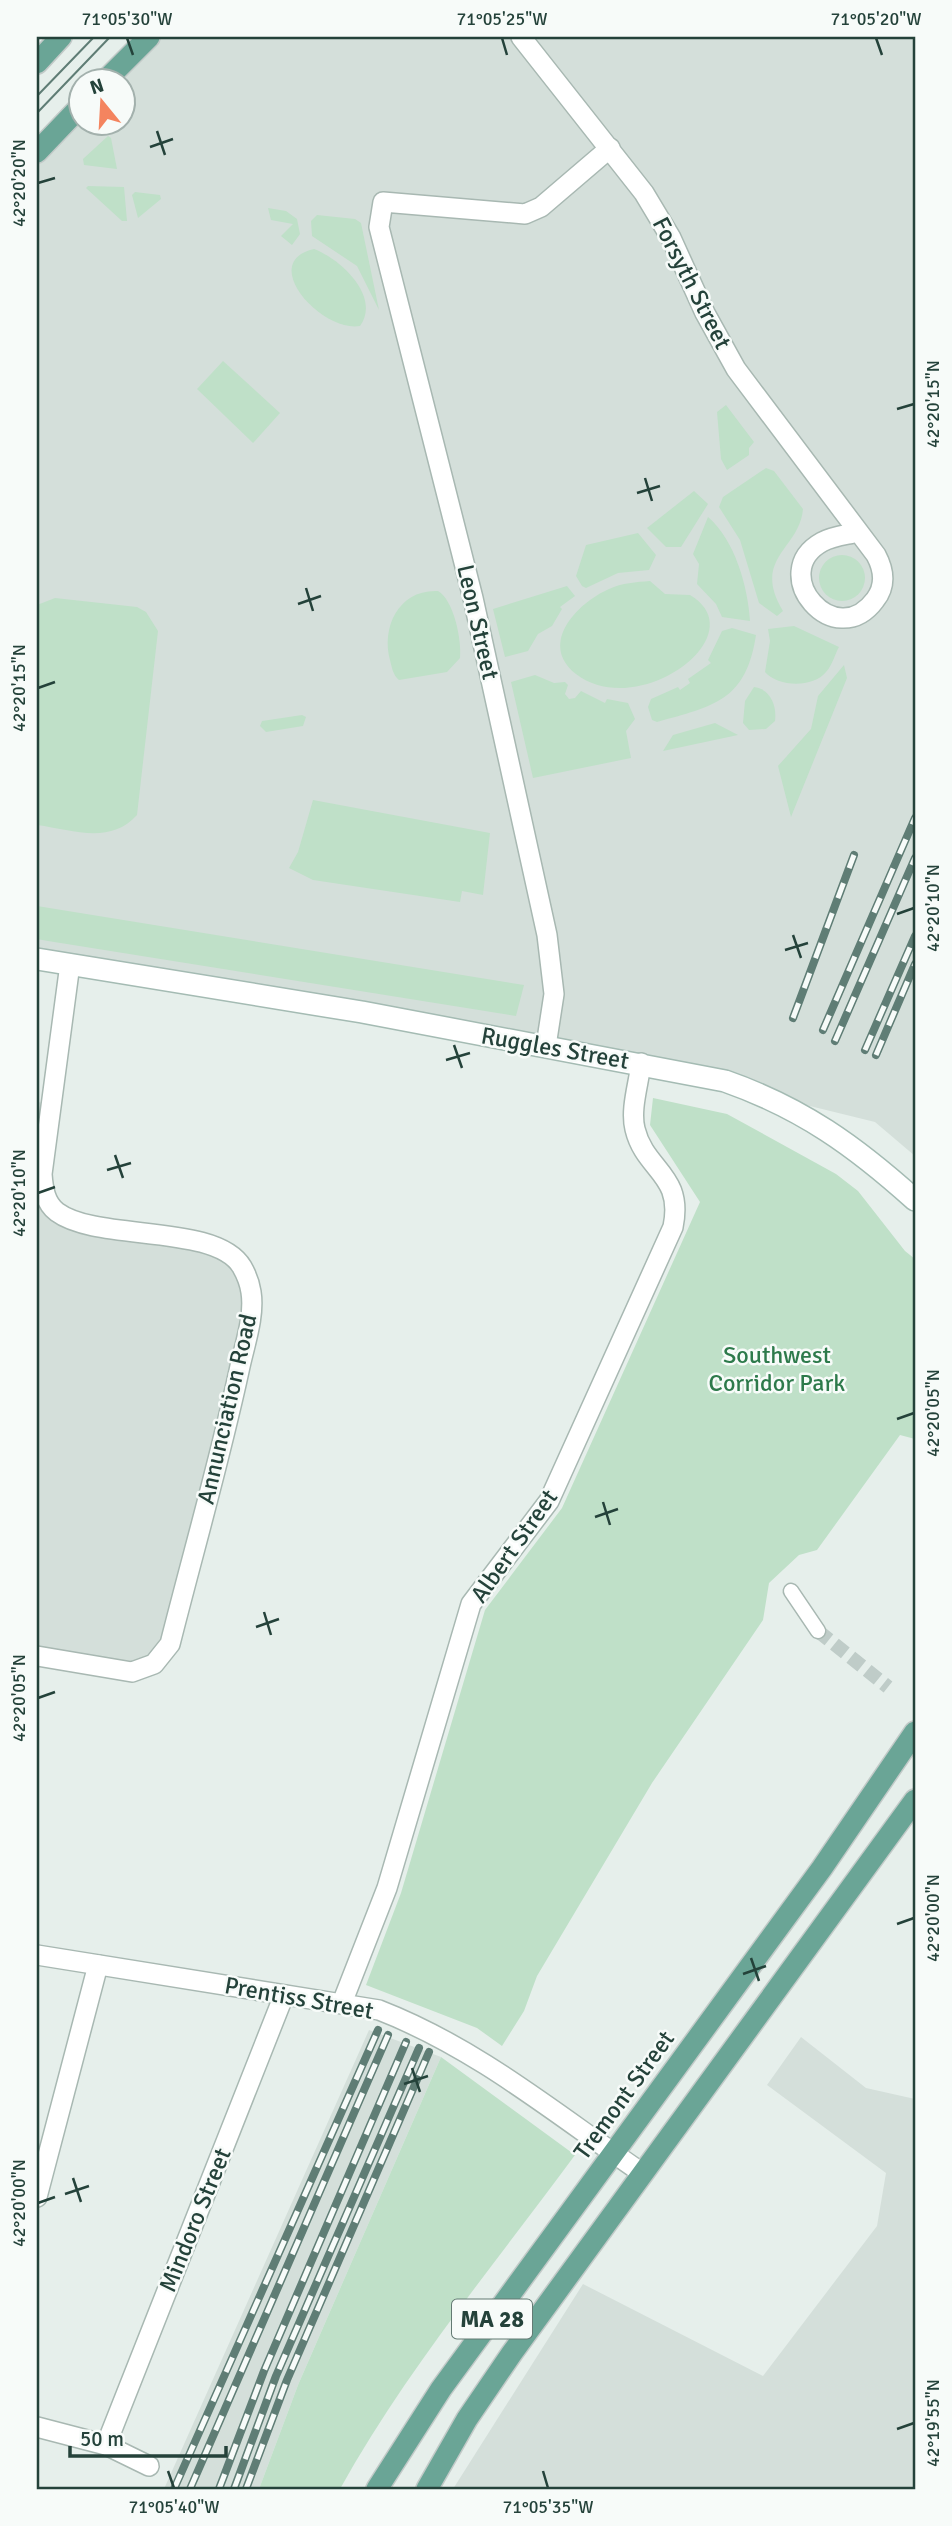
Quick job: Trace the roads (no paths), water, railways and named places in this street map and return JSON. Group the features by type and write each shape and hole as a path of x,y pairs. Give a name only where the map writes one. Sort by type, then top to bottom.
{"main road":[{"path":"37,63 61,37"},
{"path":"120,66 149,37"},
{"path":"37,152 66,122"},
{"name":"Ruggles Street","path":"37,959 362,1012 725,1081 790,1108 852,1146 915,1199"},
{"name":"Tremont Street","path":"377,2489 441,2389 857,1819 915,1732"},
{"name":"MA 28","path":"427,2489 498,2373 915,1800"}],"street":[{"name":"Forsyth Street","path":"521,37 644,193 671,238 705,313 736,369 858,533 881,564 882,586 874,602 866,609 846,617 832,617 817,609 806,597 801,580 804,561 821,542 858,533"},
{"name":"Leon Street","path":"546,1046 552,1013 554,975 524,822 473,597 379,227 383,202 526,214 541,207 610,148"},
{"name":"Annunciation Road","path":"37,1656 132,1672 154,1664 170,1644 232,1403 251,1316 251,1292 241,1265 224,1250 199,1242 75,1221 56,1212 44,1195 42,1174 70,964"},
{"name":"Albert Street","path":"342,2003 387,1888 471,1604 549,1501 673,1227 676,1209 674,1194 640,1144 635,1127 641,1063"},
{"path":"791,1591 818,1631"},
{"name":"Prentiss Street","path":"37,1955 379,2010 405,2020 481,2059 642,2173"},
{"path":"37,2197 98,1965"},
{"name":"Mindoro Street","path":"106,2445 284,1995"},
{"path":"37,2427 106,2445 149,2466"}],"tunnel":[{"path":"818,1631 888,1687"}],"tram line":[{"path":"37,96 94,37"},
{"path":"37,113 110,37"}],"railway":[{"path":"823,1030 915,818"},
{"path":"793,1018 854,855"},
{"path":"835,1041 915,858"},
{"path":"865,1050 915,936"},
{"path":"876,1055 915,964"},
{"path":"174,2489 378,2030"},
{"path":"190,2489 388,2035"},
{"path":"219,2489 264,2371 406,2042"},
{"path":"234,2489 276,2376 419,2048"},
{"path":"246,2489 287,2380 429,2052"}],"park label":[{"name":"Southwest Corridor Park","path":"777,1369"}]}
